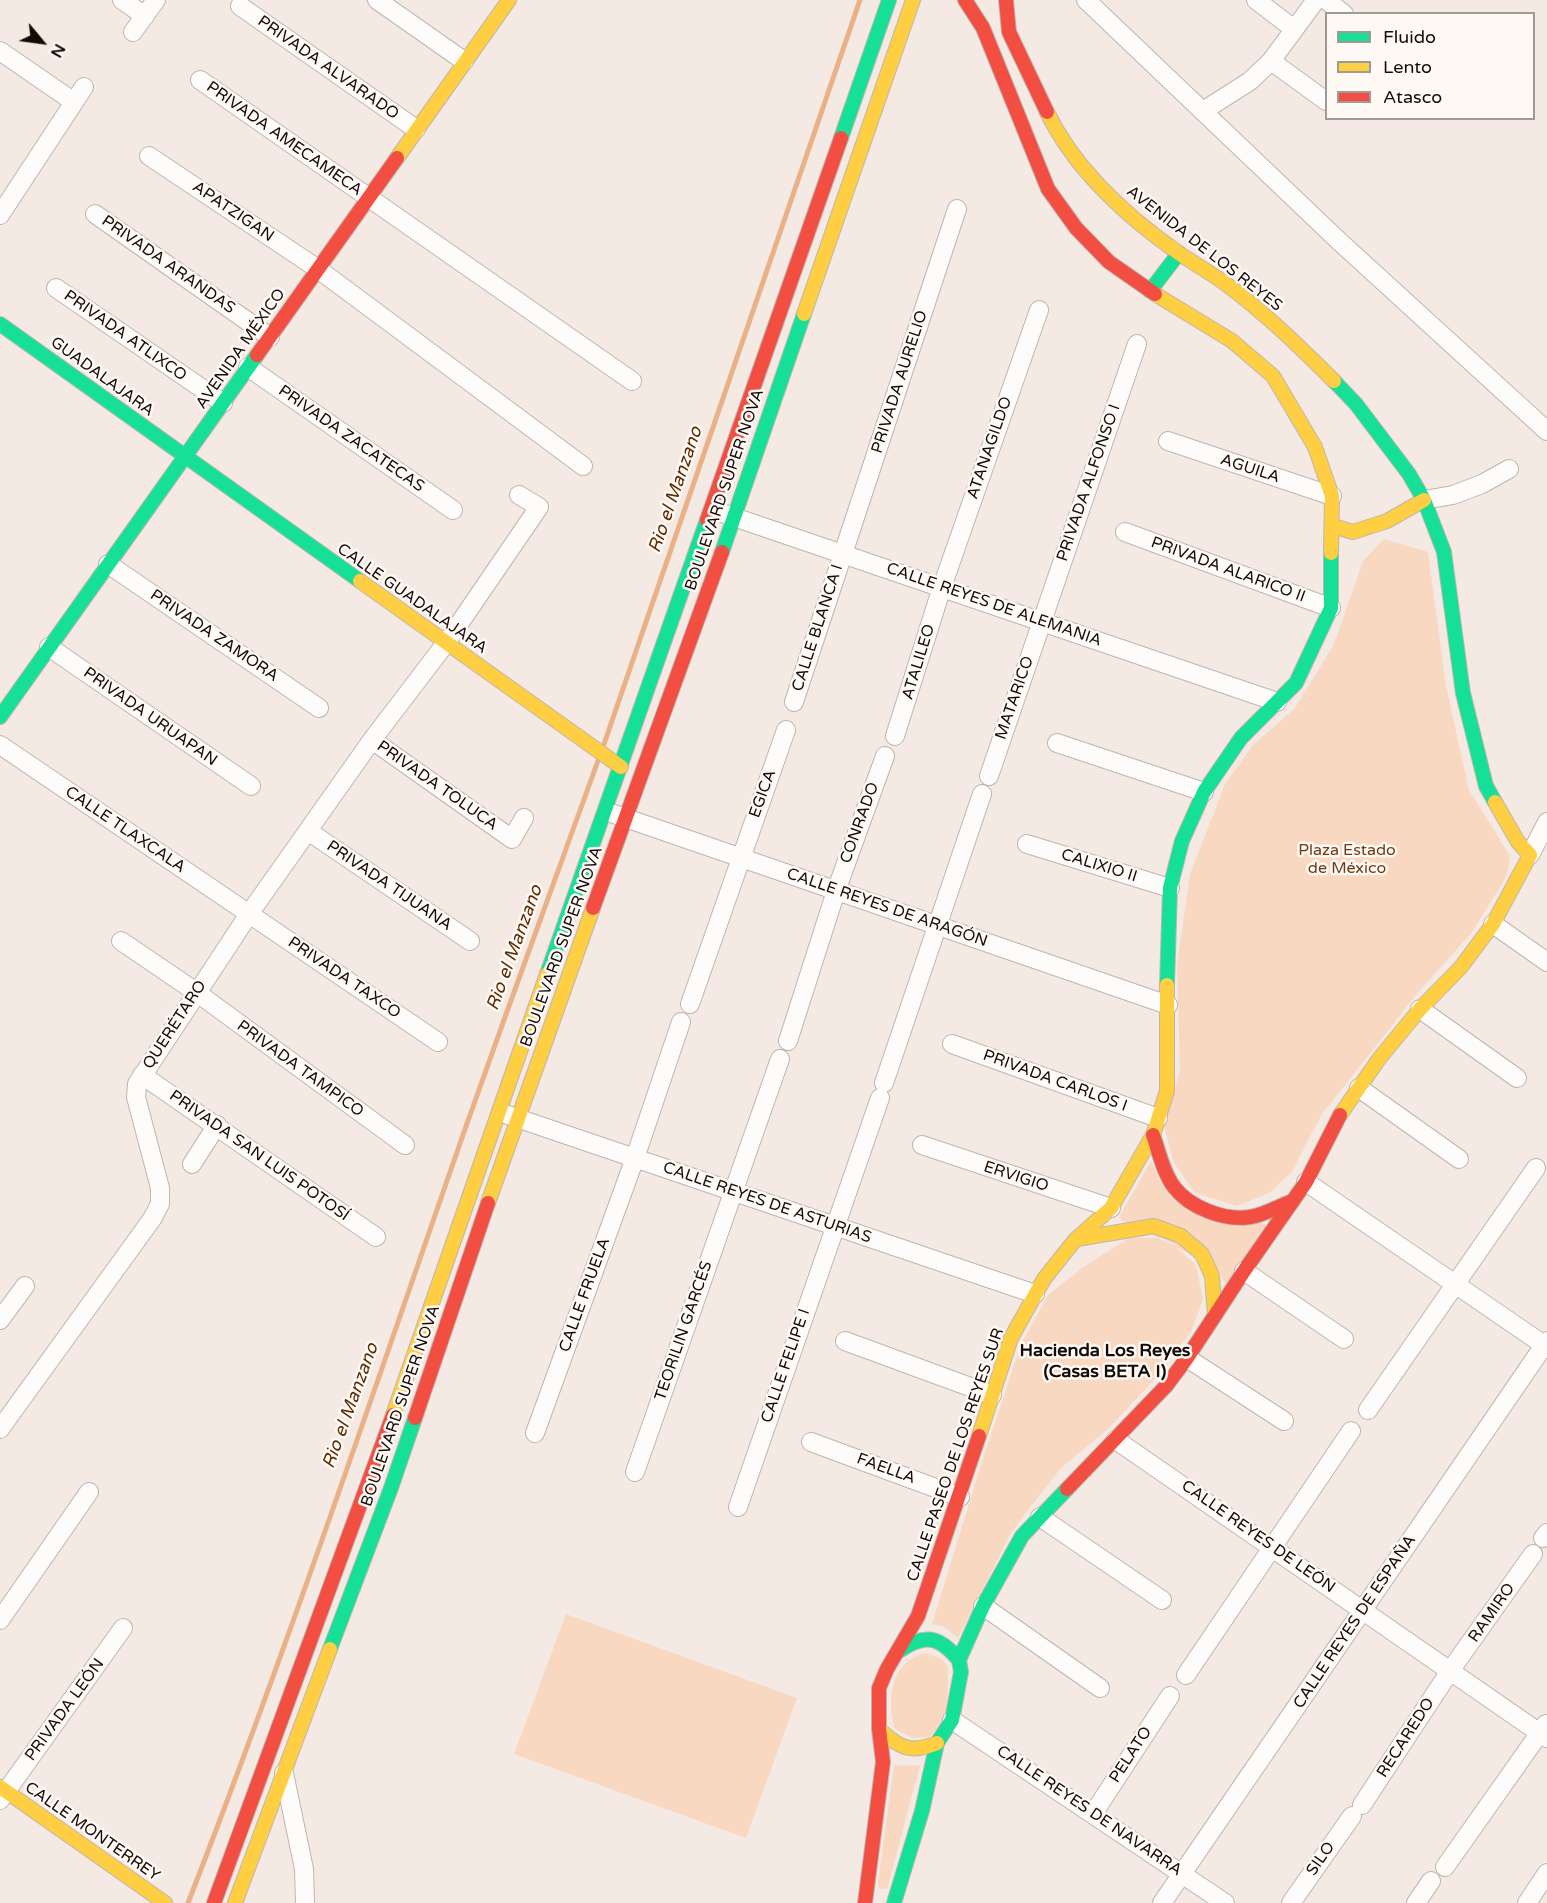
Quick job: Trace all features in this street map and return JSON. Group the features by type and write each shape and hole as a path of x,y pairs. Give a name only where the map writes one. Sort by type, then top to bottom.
{"street":[{"path":"122,0 145,16"},
{"path":"133,32 156,0"},
{"path":"377,0 464,61"},
{"name":"AVENIDA MÉXICO","path":"0,717 508,0"},
{"name":"BOULEVARD SUPER NOVA","path":"214,1903 370,1480 606,811 617,764 711,509 889,0"},
{"name":"BOULEVARD SUPER NOVA","path":"235,1903 391,1488 518,1118 734,517 913,0"},
{"name":"CALLE PASEO DE LOS REYES SUR","path":"866,1903 883,1762 879,1729 879,1688 887,1669 918,1616 960,1497 1011,1338 1044,1279 1075,1240 1111,1208 1155,1126 1167,1091 1170,888 1182,841 1204,792 1241,738 1296,683 1331,608 1332,496 1315,447 1273,376 1232,341 1150,291 1109,262 1076,228 1048,189 983,28 965,0"},
{"name":"AVENIDA DE LOS REYES","path":"1006,0 1009,32 1052,122 1087,173 1133,218 1179,253 1225,283 1292,339 1348,396 1409,474 1424,500 1444,552 1463,693 1486,786 1518,842 1530,855"},
{"path":"1086,0 1340,242 1547,431"},
{"path":"1256,0 1294,30"},
{"path":"1203,111 1250,81 1271,61 1316,0"},
{"path":"1326,0 1341,12"},
{"name":"PRIVADA ALVARADO","path":"240,6 416,129"},
{"path":"0,51 74,102"},
{"path":"1271,61 1325,100"},
{"name":"PRIVADA AMECAMECA","path":"200,80 632,381"},
{"path":"0,215 84,87"},
{"name":"APATZIGAN","path":"148,156 318,269 583,466"},
{"name":"PRIVADA AURELIO","path":"843,554 957,209"},
{"name":"PRIVADA ARANDAS","path":"95,214 270,337"},
{"path":"1150,291 1179,253"},
{"name":"PRIVADA ATLIXCO","path":"56,288 223,403"},
{"name":"ATANAGILDO","path":"942,587 1039,310"},
{"name":"GUADALAJARA","path":"0,324 184,457"},
{"name":"PRIVADA ALFONSO I","path":"1041,621 1137,345"},
{"name":"PRIVADA ZACATECAS","path":"248,367 453,510"},
{"name":"AGUILA","path":"1168,441 1332,496"},
{"name":"CALLE GUADALAJARA","path":"184,457 617,764"},
{"path":"1333,526 1353,532 1387,522 1424,500 1453,495 1482,484 1509,469"},
{"name":"QUERÉTARO","path":"0,1429 152,1219 160,1204 160,1188 136,1097 137,1084 142,1075 249,914 372,740 446,643 539,507 519,495"},
{"name":"CALLE REYES DE ALEMANIA","path":"711,509 1277,702"},
{"name":"PRIVADA ALARICO II","path":"1125,532 1331,608"},
{"name":"CALLE BLANCA I","path":"794,702 843,554"},
{"name":"PRIVADA ZAMORA","path":"108,564 319,708"},
{"name":"ATALILEO","path":"895,736 942,587"},
{"name":"MATARICO","path":"988,776 1041,621"},
{"name":"PRIVADA URUAPAN","path":"49,647 251,786"},
{"name":"EGICA","path":"690,1004 786,730"},
{"name":"PRIVADA TOLUCA","path":"372,740 512,839 524,818"},
{"path":"1057,743 1204,792"},
{"name":"CALLE TLAXCALA","path":"0,745 249,914"},
{"name":"CONRADO","path":"788,1041 836,891 885,756"},
{"name":"CALLE FELIPE I","path":"738,1507 982,794"},
{"name":"CALLE REYES DE ARAGÓN","path":"606,811 1168,1005"},
{"name":"PRIVADA TIJUANA","path":"308,831 470,941"},
{"path":"959,1660 983,1606 1022,1536 1116,1440 1166,1386 1187,1358 1290,1202 1306,1182 1341,1113 1379,1059 1420,1009 1461,968 1493,924 1545,831"},
{"name":"CALIXIO II","path":"1027,844 1170,888"},
{"name":"PRIVADA TAXCO","path":"249,914 438,1042"},
{"path":"1493,924 1547,962"},
{"name":"PRIVADA TAMPICO","path":"121,941 196,992 405,1145"},
{"path":"1420,1009 1517,1078"},
{"name":"CALLE FRUELA","path":"536,1433 635,1158 681,1022"},
{"name":"PRIVADA CARLOS I","path":"952,1044 1155,1126"},
{"name":"TEORILIN GARCÉS","path":"635,1472 780,1059"},
{"name":"PRIVADA SAN LUIS POTOSÍ","path":"142,1075 376,1237"},
{"path":"1359,1088 1459,1159"},
{"name":"CALLE REYES DE ASTURIAS","path":"500,1112 1035,1294"},
{"path":"192,1164 217,1125"},
{"path":"1155,1126 1174,1188 1193,1204 1214,1214 1250,1217 1290,1202"},
{"name":"ERVIGIO","path":"922,1145 1111,1208"},
{"path":"1368,1410 1536,1168"},
{"path":"1306,1182 1546,1344"},
{"path":"1075,1240 1154,1226 1181,1236 1202,1254 1212,1276 1215,1315"},
{"path":"1244,1271 1344,1339"},
{"path":"0,1320 24,1286"},
{"path":"845,1341 992,1395"},
{"name":"CALLE REYES DE ESPAÑA","path":"1162,1903 1546,1344"},
{"path":"1187,1358 1284,1421"},
{"path":"1186,1675 1351,1431"},
{"name":"CALLE REYES DE LEÓN","path":"1116,1440 1450,1671 1545,1731"},
{"name":"FAELLA","path":"811,1442 960,1497"},
{"path":"0,1620 89,1492"},
{"path":"1040,1517 1162,1600"},
{"name":"RAMIRO","path":"1450,1671 1533,1554"},
{"path":"983,1606 1100,1688"},
{"name":"PRIVADA LEÓN","path":"2,1793 123,1628"},
{"path":"894,1903 922,1812 937,1743 952,1720 961,1672 959,1660 951,1650 929,1637 918,1639 899,1651"},
{"name":"RECAREDO","path":"1357,1811 1450,1671"},
{"name":"PELATO","path":"1093,1814 1170,1696"},
{"name":"CALLE REYES DE NAVARRA","path":"952,1720 1224,1903"},
{"path":"879,1729 894,1744 904,1749 923,1749 937,1743"},
{"path":"1444,1867 1545,1731"},
{"path":"284,1773 304,1869 305,1903"},
{"name":"CALLE MONTERREY","path":"2,1793 165,1903"},
{"name":"SILO","path":"1291,1903 1357,1811"},
{"path":"1527,1903 1547,1874"},
{"path":"1416,1903 1431,1881"}],"green space":[{"name":"Plaza Estado de México","path":"1384,539 1428,552 1446,686 1469,790 1510,856 1508,870 1504,881 1470,935 1421,989 1322,1114 1291,1173 1269,1193 1237,1206 1195,1193 1174,1163 1164,1126 1180,1071 1177,965 1190,874 1225,784 1253,745 1295,708 1334,644 1363,561"},
{"path":"1151,1161 1162,1184 1267,1225 1226,1286 1217,1267 1121,1220 1120,1215"},
{"path":"1129,1238 1162,1238 1196,1265 1203,1299 1191,1332 1154,1380 1107,1430 1061,1468 1012,1531 958,1638 943,1626 932,1624 1021,1344 1048,1295 1085,1266"},
{"path":"566,1614 797,1698 746,1838 514,1754"},
{"path":"926,1653 942,1659 948,1667 947,1715 930,1737 912,1738 895,1729 892,1718 892,1694 898,1672 914,1657"},
{"path":"894,1764 920,1765 888,1886 886,1889 880,1889 878,1884"}],"waterway":[{"name":"Rio el Manzano","path":"603,747 860,0"},
{"name":"Rio el Manzano","path":"188,1903 295,1615 481,1085 599,758"}],"traffic: fast":[{"path":"841,138 889,0"},
{"path":"1150,291 1179,253"},
{"path":"722,552 804,314"},
{"path":"0,324 360,581"},
{"path":"0,717 257,355"},
{"path":"1334,381 1356,404 1409,474 1424,500 1444,552 1463,693 1486,786 1495,802"},
{"path":"547,974 707,520"},
{"path":"1167,985 1170,888 1182,841 1204,792 1241,738 1296,683 1331,608 1331,553"},
{"path":"330,1649 415,1418"},
{"path":"894,1903 922,1811 937,1743 952,1720 961,1672 959,1660 983,1606 1022,1536 1067,1489"},
{"path":"899,1651 917,1641 931,1640 945,1646 959,1660"}],"traffic: slow":[{"path":"397,158 509,0"},
{"path":"804,314 913,0"},
{"path":"1047,112 1087,173 1122,208 1160,240 1240,295 1334,381"},
{"path":"1155,294 1232,341 1273,376 1315,447 1332,496 1331,553"},
{"path":"1333,526 1353,532 1387,521 1424,500"},
{"path":"360,581 621,767"},
{"path":"1340,1115 1379,1059 1420,1009 1461,967 1493,924 1530,855 1518,842 1495,802"},
{"path":"488,1203 593,908"},
{"path":"393,1415 547,974"},
{"path":"979,1436 1011,1338 1044,1279 1075,1240 1111,1208 1153,1135 1167,1091 1167,985"},
{"path":"1077,1239 1154,1226 1181,1236 1202,1254 1212,1276 1215,1315"},
{"path":"235,1903 330,1649"},
{"path":"879,1729 893,1741 906,1747 920,1748 937,1743"},
{"path":"0,1787 165,1903"}],"traffic: jam":[{"path":"965,0 983,28 1048,189 1076,228 1109,262 1155,294"},
{"path":"1006,0 1009,32 1047,112"},
{"path":"707,520 841,138"},
{"path":"257,355 397,158"},
{"path":"593,908 722,552"},
{"path":"1067,1489 1166,1386 1187,1358 1306,1182 1340,1115"},
{"path":"1153,1135 1170,1181 1181,1194 1198,1207 1219,1215 1240,1218 1260,1215 1290,1202"},
{"path":"415,1418 488,1203"},
{"path":"214,1903 393,1415"},
{"path":"865,1903 883,1762 879,1729 879,1688 887,1669 918,1616 979,1436"}],"district":[{"name":"Hacienda Los Reyes (Casas BETA I)","path":"1105,1361"}]}
